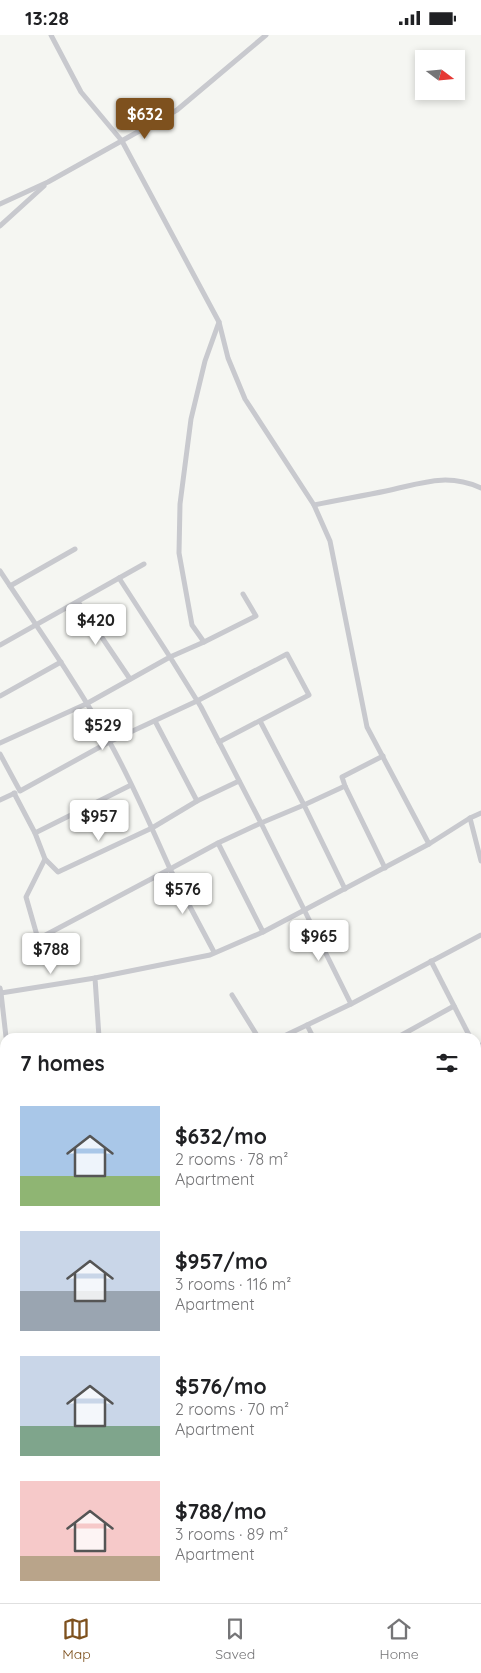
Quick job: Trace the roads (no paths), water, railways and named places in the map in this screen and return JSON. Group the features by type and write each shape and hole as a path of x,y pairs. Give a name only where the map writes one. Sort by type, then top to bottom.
{"street":[{"path":"51,35 81,92 122,141 219,322 228,358 246,399 314,505 330,541 367,727 429,844"},
{"path":"0,204 48,182 177,109 266,35"},
{"path":"0,226 48,182"},
{"path":"204,642 192,625 190,616 180,553 180,503 191,419 205,361 219,322"},
{"path":"314,505 389,491 421,481 458,481 481,488"},
{"path":"10,586 75,549"},
{"path":"0,645 37,626 144,564"},
{"path":"0,571 60,662 109,742 152,828 170,869 214,952"},
{"path":"119,578 197,701 261,823 351,1004"},
{"path":"0,743 86,704 170,657 256,616 242,594"},
{"path":"78,602 130,679"},
{"path":"0,800 109,742 197,701 287,654 309,695 219,742"},
{"path":"0,696 60,662"},
{"path":"154,721 197,801"},
{"path":"260,721 345,889"},
{"path":"0,753 20,791"},
{"path":"383,756 342,777 385,868"},
{"path":"14,793 45,859 58,872 152,828 197,801 239,781"},
{"path":"34,833 130,785"},
{"path":"45,859 26,897 38,939 218,843 346,785"},
{"path":"5,1033 0,991 95,978 210,955 263,933 429,844 481,813"},
{"path":"470,818 481,861"},
{"path":"218,843 263,933"},
{"path":"290,1033 351,1004 481,935"},
{"path":"431,961 468,1033"},
{"path":"95,978 99,1033"},
{"path":"232,995 256,1033"},
{"path":"405,1033 454,1006"},
{"path":"307,1025 311,1033"}]}
